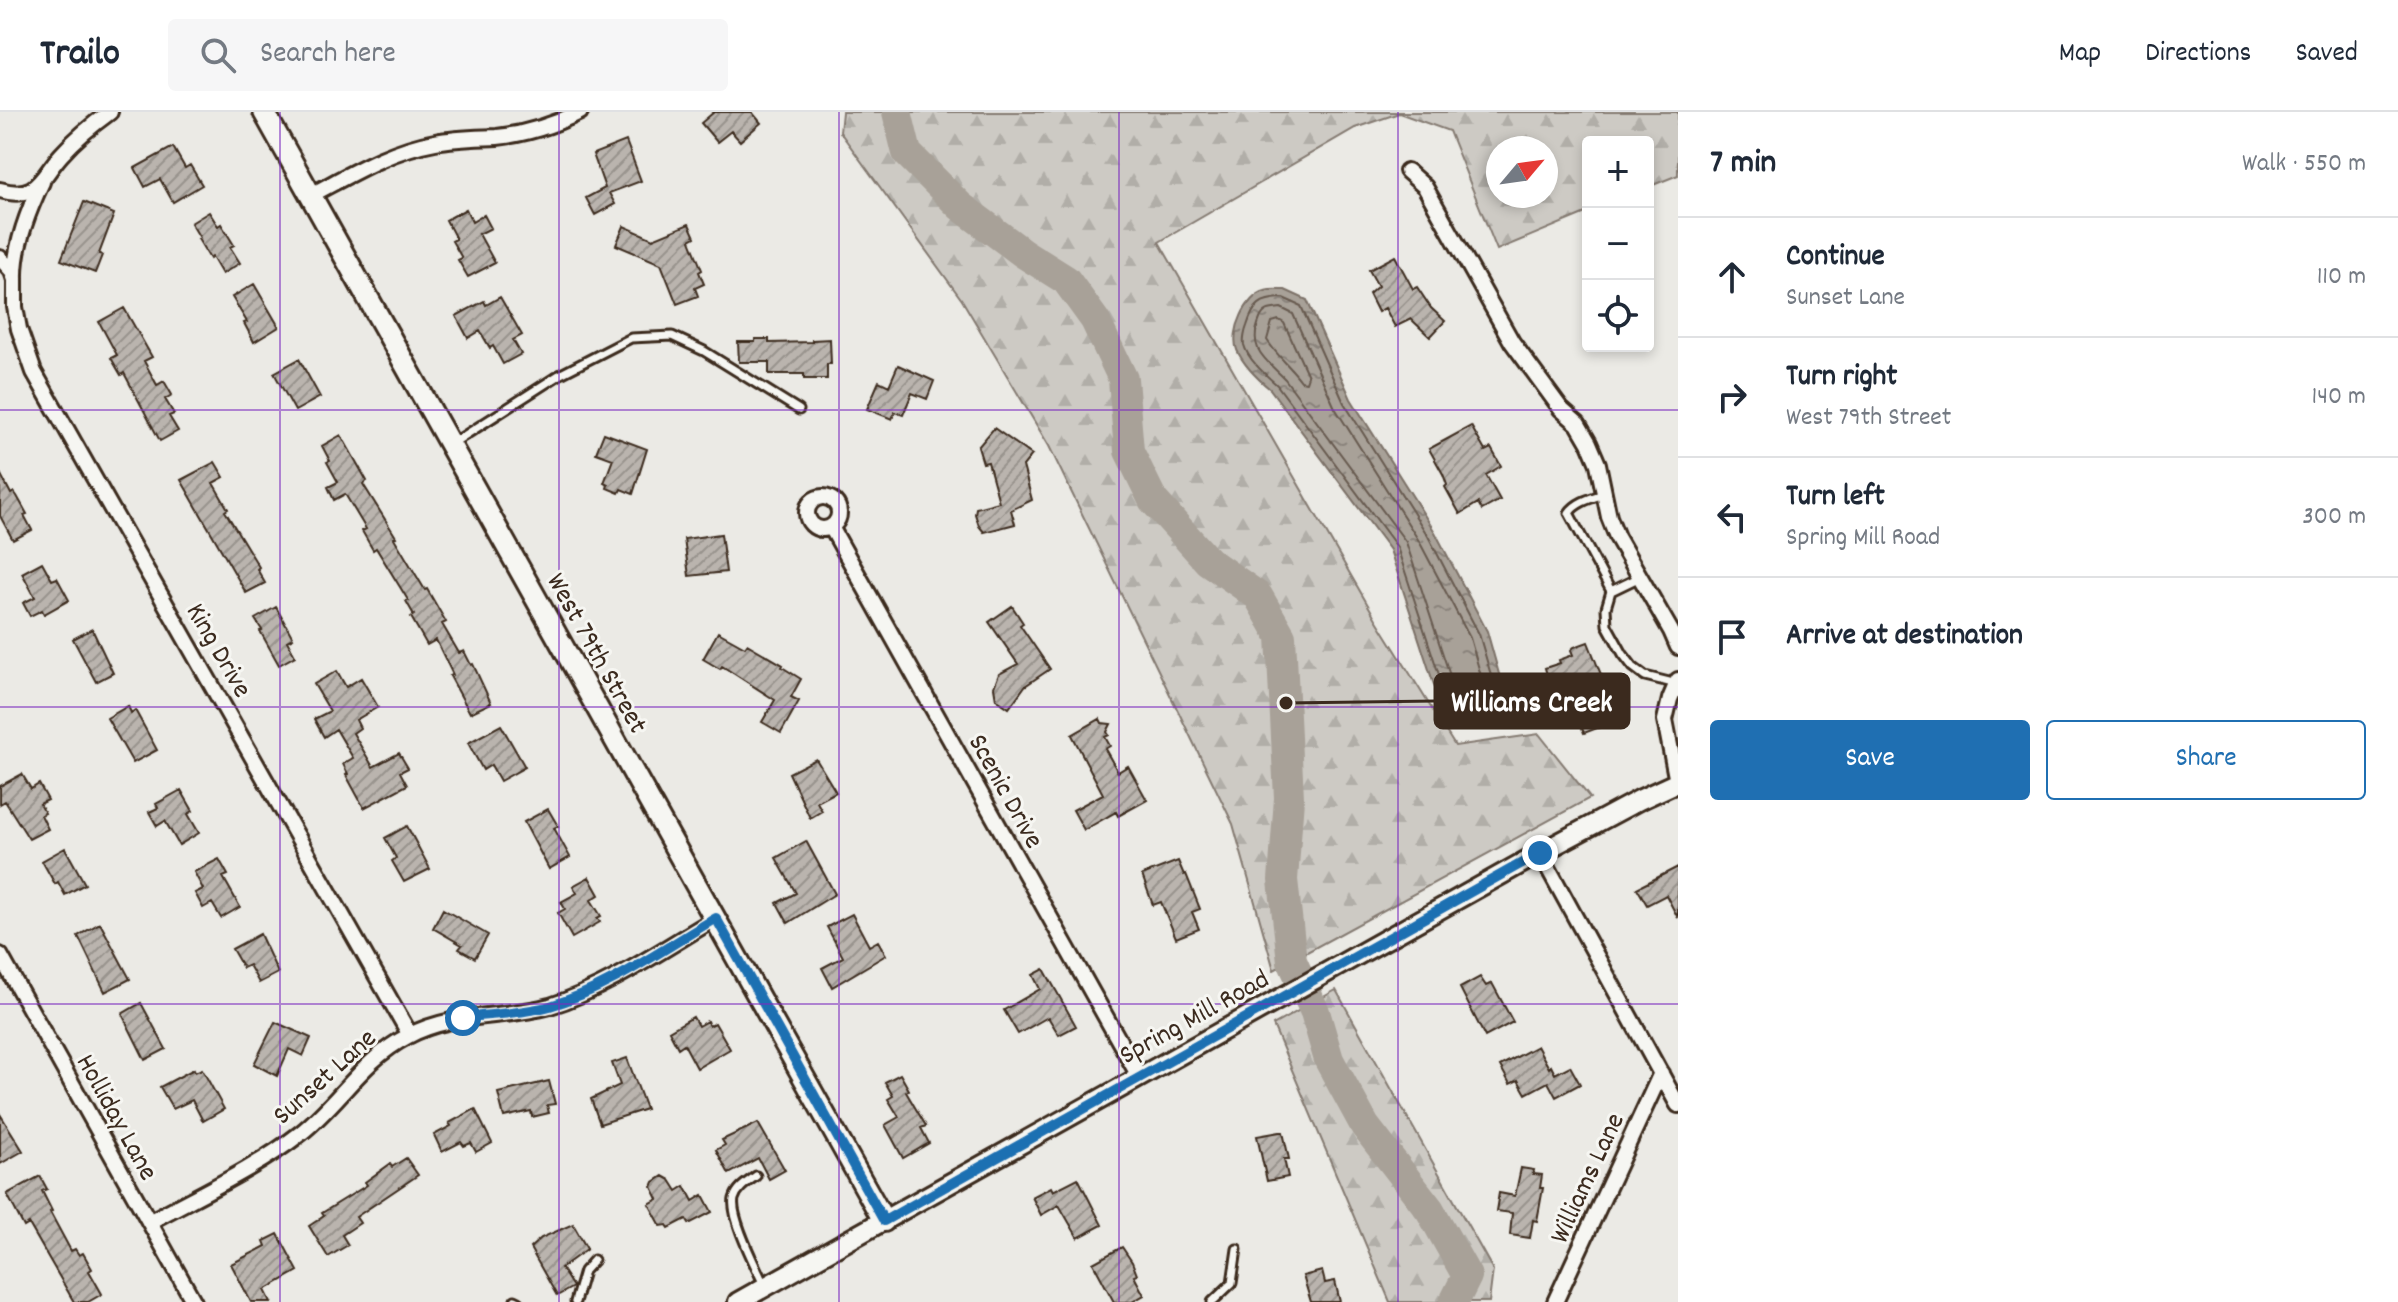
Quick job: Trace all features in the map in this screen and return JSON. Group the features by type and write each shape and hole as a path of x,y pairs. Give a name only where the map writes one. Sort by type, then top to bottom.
{"main road":[{"name":"West 79th Street","path":"264,112 884,1221"}],"street":[{"name":"King Drive","path":"110,112 59,157 29,209 15,269 15,307 19,329 34,372 410,1035"},
{"path":"311,195 377,160 406,149 451,139 497,137 529,131 580,112"},
{"path":"1407,171 1425,187 1512,342 1561,409 1578,424 1595,457 1617,537 1678,647"},
{"path":"0,190 10,193 26,191 42,182"},
{"path":"0,258 12,271 15,280"},
{"name":"Scenic Drive","path":"831,527 1140,1078"},
{"path":"1677,782 1665,720 1678,682"},
{"name":"Spring Mill Road","path":"738,1302 1540,853 1677,782"},
{"path":"1540,853 1678,1105"},
{"name":"Sunset Lane","path":"149,1222 290,1141 319,1117 365,1066 410,1035 448,1021 534,1010 573,998 716,918"},
{"name":"Holliday Lane","path":"0,955 194,1302"},
{"name":"Williams Lane","path":"1555,1302 1661,1073"}],"lane":[{"path":"451,445 559,375 631,338 672,336 704,351 799,410"},
{"path":"1604,494 1580,504 1569,513 1611,591 1606,608 1607,625 1633,667 1645,676 1678,682"},
{"path":"1611,591 1640,577"},
{"path":"756,1176 741,1186 734,1199 735,1214 765,1287"},
{"path":"1212,1302 1232,1283 1237,1249"},
{"path":"575,1302 584,1271 594,1260"}],"green space":[{"path":"842,112 1678,112 1678,175 1654,185 1654,136 1582,136 1582,215 1497,250 1449,131 1399,113 1355,128 1159,242 1376,619 1455,746 1539,734 1590,798 1274,970 1233,824 1049,446 962,300 840,132"},
{"path":"1336,990 1493,1270 1489,1302 1390,1302 1273,1025"}],"water":[{"path":"1285,290 1307,300 1351,399 1435,532 1487,631 1506,699 1502,722 1489,729 1466,729 1436,691 1390,550 1270,389 1247,367 1237,350 1236,334 1246,307 1258,294"}],"building":[{"path":"714,112 752,112 761,123 740,141 731,131 717,142 701,123"},
{"path":"626,141 641,181 609,193 615,204 595,215 586,198 605,188 593,154"},
{"path":"173,147 185,168 190,165 202,185 173,202 160,179 145,187 135,168"},
{"path":"84,202 114,214 95,273 61,260"},
{"path":"466,209 472,222 484,215 491,228 479,234 495,263 468,277 458,260 462,258 452,241 456,239 446,220"},
{"path":"209,212 234,245 230,247 240,263 222,274 212,257 210,259 191,223"},
{"path":"689,224 695,237 690,240 704,284 695,288 698,296 677,304 661,264 616,245 624,226 653,239"},
{"path":"1395,256 1413,289 1417,287 1431,308 1445,321 1430,337 1411,319 1395,327 1385,308 1378,312 1369,294 1378,286 1369,270"},
{"path":"254,284 279,327 254,342 244,323 247,322 232,297"},
{"path":"500,297 522,335 513,340 521,354 503,364 480,331 468,338 456,316 484,301 486,305"},
{"path":"124,308 152,357 144,361 157,385 164,381 172,395 165,399 174,414 169,416 178,431 160,441 124,373 121,375 111,358 117,355 99,322"},
{"path":"755,339 769,339 769,343 830,339 831,364 827,364 827,379 804,379 804,374 769,374 769,362 739,362 738,342 755,342"},
{"path":"299,359 320,397 295,411 274,373"},
{"path":"898,365 934,381 927,399 912,393 903,415 895,412 892,419 867,409 879,381 889,386"},
{"path":"1471,426 1485,451 1491,448 1501,466 1486,475 1500,500 1482,510 1478,503 1460,514 1429,449"},
{"path":"994,428 1032,455 1023,466 1032,500 1011,510 1015,524 984,532 975,514 976,508 999,502 988,462 983,463 978,447"},
{"path":"604,433 647,449 633,494 621,489 619,493 607,488 608,485 604,483 613,459 596,453"},
{"path":"341,435 367,481 363,484 446,622 442,624 459,653 464,651 473,664 491,703 470,713 450,676 453,675 436,640 427,645 411,617 414,615 408,600 376,548 373,550 362,531 366,529 345,494 334,500 328,487 338,482 322,446"},
{"path":"215,462 224,477 213,483 265,583 246,593 181,480"},
{"path":"0,473 11,494 14,492 17,496 32,530 13,540 0,516"},
{"path":"721,534 726,572 689,576 684,539"},
{"path":"42,562 52,580 57,578 69,600 44,614 42,610 30,616 23,603 35,597 22,573"},
{"path":"1012,606 1023,623 1020,625 1050,669 1025,686 1009,708 996,699 994,687 999,674 1018,664 989,622"},
{"path":"276,607 293,638 287,641 295,656 279,665 255,619"},
{"path":"92,629 113,673 96,682 73,639"},
{"path":"718,632 745,647 747,644 801,679 791,697 799,701 781,733 762,722 775,700 722,666 720,669 703,659"},
{"path":"1588,642 1606,687 1614,684 1621,704 1616,710 1599,716 1603,726 1584,733 1578,718 1572,720 1570,716 1545,723 1539,707 1552,702 1546,687 1550,686 1545,668 1560,663 1559,660 1573,655 1571,650 1574,647"},
{"path":"337,671 346,687 361,678 378,707 356,720 360,728 353,733 373,767 399,753 408,768 400,772 407,785 364,808 343,764 353,758 336,729 324,737 314,719 330,711 314,684"},
{"path":"128,706 131,713 135,710 157,750 133,763 107,718"},
{"path":"1100,719 1102,723 1111,724 1107,732 1109,735 1105,737 1110,746 1105,749 1118,772 1128,766 1147,800 1118,816 1116,812 1084,830 1073,810 1103,794 1072,735"},
{"path":"501,725 525,767 500,781 491,765 483,770 468,743"},
{"path":"816,759 836,792 817,802 822,811 810,818 789,773"},
{"path":"22,774 31,789 39,784 48,800 40,804 45,813 41,815 48,829 29,839 5,801 0,804 0,786"},
{"path":"181,790 193,811 188,814 199,833 179,845 165,821 157,826 149,812 158,808 156,804"},
{"path":"548,809 558,826 554,828 570,857 549,869 524,822"},
{"path":"407,826 430,869 404,882 392,861 396,858 385,838"},
{"path":"806,841 835,894 788,923 777,903 796,893 776,858"},
{"path":"65,848 85,884 65,895 42,861"},
{"path":"219,859 228,875 223,877 240,907 221,918 212,903 203,908 195,893 203,889 194,872"},
{"path":"1178,861 1200,909 1192,912 1199,929 1176,938 1161,902 1153,905 1142,875"},
{"path":"1678,867 1678,918 1666,895 1647,905 1637,888"},
{"path":"589,877 599,895 591,900 601,916 597,918 600,922 572,938 558,913 565,909 561,902 577,893 573,886"},
{"path":"443,909 488,935 475,958 459,949 462,945 433,928"},
{"path":"852,914 869,946 878,941 886,955 832,987 822,968 843,957 827,927"},
{"path":"100,923 130,979 105,992 78,936"},
{"path":"260,934 278,973 259,983 249,965 243,968 232,949"},
{"path":"1044,969 1076,1026 1059,1035 1048,1017 1018,1034 1004,1010 1040,989 1033,975"},
{"path":"1480,977 1486,986 1492,983 1513,1022 1485,1037 1460,988"},
{"path":"141,1003 166,1049 145,1060 122,1014"},
{"path":"693,1017 698,1026 707,1021 709,1026 715,1023 730,1049 697,1068 684,1044 678,1048 669,1031"},
{"path":"275,1022 311,1038 303,1056 289,1049 277,1076 254,1064"},
{"path":"1537,1046 1555,1074 1570,1066 1580,1084 1556,1097 1548,1082 1526,1094 1518,1080 1510,1084 1500,1066"},
{"path":"627,1058 646,1109 600,1124 591,1099 620,1085 612,1063"},
{"path":"194,1069 195,1072 202,1069 224,1109 203,1121 192,1100 173,1109 160,1087"},
{"path":"900,1074 909,1090 906,1092 926,1126 921,1128 929,1143 903,1158 885,1125 899,1117 888,1099 893,1096 885,1082"},
{"path":"549,1081 555,1104 547,1105 549,1113 532,1117 531,1111 504,1117 498,1093"},
{"path":"475,1109 492,1143 476,1152 471,1143 464,1146 461,1142 442,1152 434,1135"},
{"path":"0,1114 23,1151 0,1164"},
{"path":"758,1123 785,1170 769,1179 758,1158 729,1174 716,1150 725,1145 722,1140"},
{"path":"1283,1132 1289,1159 1284,1159 1288,1177 1267,1181 1257,1136"},
{"path":"406,1158 418,1175 356,1217 360,1223 342,1235 348,1245 328,1257 309,1226 324,1216 322,1213 367,1185 365,1182 390,1164 392,1167"},
{"path":"1521,1168 1542,1175 1537,1221 1533,1220 1530,1238 1510,1235 1512,1213 1496,1211 1499,1193 1515,1196"},
{"path":"40,1176 47,1189 42,1191 50,1212 71,1251 75,1249 79,1255 83,1253 102,1294 88,1302 74,1302 29,1224 24,1227 7,1194"},
{"path":"663,1176 677,1191 685,1186 693,1201 703,1195 712,1212 689,1224 686,1219 669,1228 667,1225 661,1226 649,1204 658,1199 652,1187"},
{"path":"1078,1178 1102,1225 1078,1238 1059,1205 1041,1215 1032,1197 1051,1187 1053,1191"},
{"path":"573,1224 587,1249 561,1268 573,1287 557,1296 530,1248 541,1238"},
{"path":"278,1234 298,1271 265,1290 271,1302 251,1302 231,1264 266,1246 264,1241"},
{"path":"1122,1247 1132,1262 1137,1275 1134,1276 1144,1295 1132,1302 1114,1302 1093,1263"},
{"path":"1322,1271 1325,1283 1335,1281 1340,1302 1311,1302 1303,1276"}],"waterway":[{"path":"897,112 907,153 960,206 1023,253 1066,280 1095,320 1123,379 1129,451 1153,500 1208,561 1258,596 1281,636 1289,798 1283,880 1292,961 1315,1012 1329,1060 1365,1126 1430,1210 1467,1276 1454,1302"}],"place":[{"name":"Williams Creek","path":"1286,703"}],"route":[{"path":"463,1018 518,1013 573,998 716,918 884,1221 1540,853"}]}
